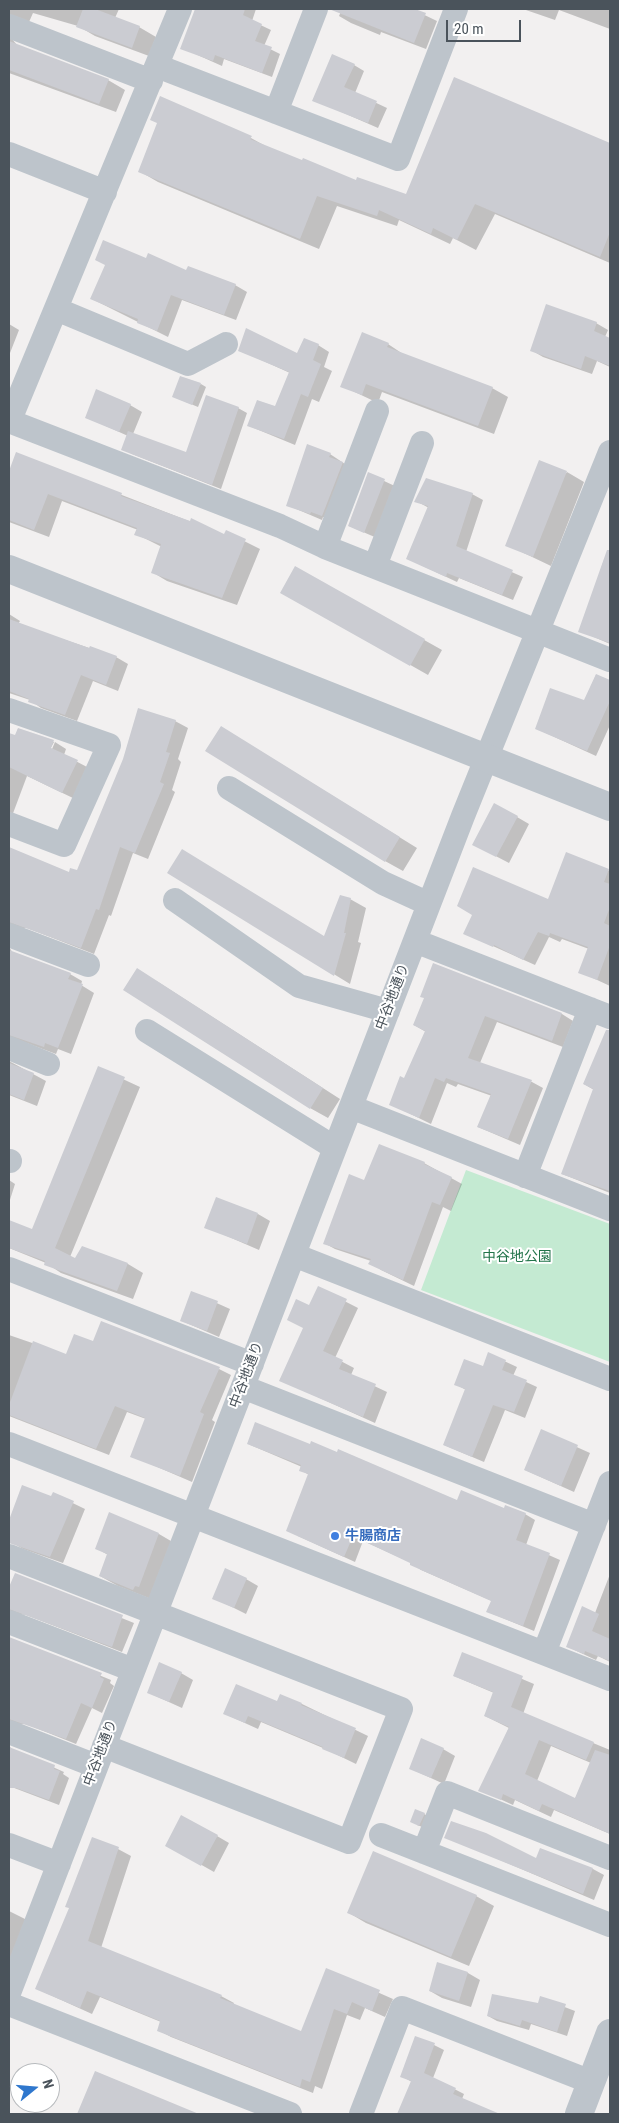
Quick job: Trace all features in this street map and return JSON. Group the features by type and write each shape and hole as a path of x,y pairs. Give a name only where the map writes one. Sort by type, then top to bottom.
{"street":[{"path":"180,9 9,422 280,526 325,547 610,660"},
{"path":"276,112 316,9"},
{"path":"9,26 276,112 398,159 456,9"},
{"path":"9,154 105,192"},
{"path":"56,309 188,364 226,344"},
{"path":"325,547 377,411"},
{"path":"375,566 422,443"},
{"name":"中谷地通り","path":"9,1993 16,1952 58,1864 486,758 605,478 610,452"},
{"path":"9,570 610,807"},
{"path":"9,710 109,745 64,845 9,824"},
{"path":"229,788 384,883 429,904"},
{"path":"175,900 299,986 388,1011"},
{"path":"9,935 88,965"},
{"path":"415,941 600,1013 525,1176"},
{"path":"147,1031 335,1148"},
{"path":"9,1048 48,1064"},
{"path":"351,1108 610,1209"},
{"path":"294,1255 610,1379"},
{"path":"9,1269 252,1364"},
{"path":"242,1387 594,1525"},
{"path":"9,1444 610,1679"},
{"path":"544,1653 610,1483"},
{"path":"9,1556 401,1709 349,1842 100,1756 9,1732"},
{"path":"9,1622 133,1670"},
{"path":"424,1852 447,1793 610,1858"},
{"path":"381,1835 610,1925"},
{"path":"9,1845 58,1864"},
{"path":"9,2004 290,2114"},
{"path":"361,2114 402,2008 591,2082"},
{"path":"579,2114 610,2033"}],"green space":[{"name":"中谷地公園","path":"466,1170 610,1224 610,1362 421,1290"}],"building":[{"path":"83,9 95,9 140,26 132,48 76,27"},
{"path":"195,9 245,9 243,15 262,24 255,41 272,47 262,73 215,55 213,61 180,49"},
{"path":"329,9 415,9 426,13 414,43"},
{"path":"9,41 109,79 99,104 9,70"},
{"path":"332,54 355,64 344,87 377,101 368,123 312,101"},
{"path":"454,77 610,143 610,232 600,257 475,204 457,240 433,228 431,234 379,210 377,216 317,196 300,239 138,172 157,123 150,120 160,96 252,136 250,139 302,160 303,158 356,180 357,177 406,194"},
{"path":"103,240 146,258 148,253 186,270 188,266 236,284 224,315 171,295 157,331 137,323 138,319 90,299 105,265 95,260"},
{"path":"546,304 597,322 594,331 610,338 610,366 585,356 581,369 530,351"},
{"path":"246,328 297,353 304,338 319,344 313,360 321,364 308,397 301,394 284,439 247,426 257,400 275,406 289,372 238,351"},
{"path":"362,332 389,343 387,347 493,387 478,426 366,384 362,395 340,387"},
{"path":"180,376 201,383 192,405 172,397"},
{"path":"96,389 131,404 119,432 85,418"},
{"path":"206,395 239,407 212,485 121,450 128,431 186,452"},
{"path":"307,444 331,453 329,457 343,462 322,516 286,506"},
{"path":"16,452 122,493 121,496 190,521 191,518 224,534 226,530 246,539 222,598 151,573 161,544 134,535 137,528 48,494 34,530 9,520 9,471"},
{"path":"539,460 567,471 533,557 505,546"},
{"path":"368,472 385,479 364,533 348,526"},
{"path":"426,478 473,493 456,546 513,570 502,595 447,573 446,577 406,559 428,506 414,502"},
{"path":"607,550 610,550 610,643 578,632"},
{"path":"295,566 425,639 410,666 280,593"},
{"path":"9,619 89,648 90,646 117,656 106,685 81,675 65,715 28,702 29,699 9,691"},
{"path":"596,674 610,680 610,701 587,751 535,729 550,688 584,700"},
{"path":"138,708 176,720 166,752 170,753 160,782 164,784 135,853 120,847 99,910 96,909 81,948 9,922 9,847 69,872 70,868 77,870 123,759"},
{"path":"221,726 400,837 385,862 205,751"},
{"path":"18,728 54,740 51,748 78,760 62,793 9,767 9,733 15,735"},
{"path":"494,803 518,816 496,857 472,845"},
{"path":"182,849 324,936 340,895 351,898 344,933 346,933 334,976 167,873"},
{"path":"566,852 609,869 604,882 610,884 610,907 604,923 610,926 610,945 597,980 578,973 588,947 550,933 549,936 538,932 523,960 494,945 493,947 463,934 472,915 457,906 473,867 548,899"},
{"path":"9,950 71,973 68,979 83,984 58,1048 45,1043 44,1047 9,1035"},
{"path":"433,963 562,1013 552,1041 485,1016 468,1058 532,1080 508,1139 477,1127 491,1094 446,1078 444,1082 435,1078 419,1118 389,1105 400,1076 404,1078 425,1031 413,1025 424,998 420,997"},
{"path":"137,968 323,1088 310,1109 123,990"},
{"path":"606,1030 610,1030 610,1191 561,1174 593,1089 583,1084"},
{"path":"9,1063 34,1073 24,1100 9,1094"},
{"path":"98,1066 125,1077 55,1248 75,1258 82,1246 128,1263 117,1291 44,1265 45,1261 9,1248 9,1220 32,1229"},
{"path":"379,1144 425,1162 424,1164 452,1177 440,1205 432,1202 403,1280 368,1264 371,1259 323,1244 349,1174 364,1180"},
{"path":"216,1197 258,1213 247,1244 204,1228"},
{"path":"318,1286 347,1299 323,1351 343,1360 339,1369 376,1384 363,1417 279,1381 303,1328 287,1320 296,1299 309,1305"},
{"path":"191,1291 218,1301 207,1331 180,1321"},
{"path":"101,1321 220,1367 200,1412 204,1414 180,1476 130,1457 145,1418 115,1406 96,1449 9,1415 9,1405 33,1341 66,1354 74,1334 93,1341"},
{"path":"488,1352 506,1360 502,1370 527,1380 514,1412 493,1405 472,1457 443,1445 465,1389 454,1385 464,1359 483,1366"},
{"path":"255,1422 310,1444 311,1441 337,1452 338,1449 457,1500 461,1490 504,1508 505,1505 526,1513 516,1540 550,1553 523,1626 486,1612 491,1601 410,1565 410,1563 353,1536 344,1557 286,1531 308,1474 299,1471 301,1465 247,1444"},
{"path":"541,1429 578,1445 561,1486 524,1470"},
{"path":"22,1485 51,1496 53,1492 74,1501 50,1557 9,1543 9,1520"},
{"path":"109,1512 159,1533 139,1587 135,1586 133,1590 99,1576 107,1554 95,1549"},
{"path":"225,1568 247,1578 234,1608 212,1599"},
{"path":"15,1573 123,1615 112,1647 9,1609 9,1587"},
{"path":"582,1606 599,1614 592,1631 610,1639 610,1661 585,1651 584,1654 566,1647"},
{"path":"9,1637 102,1673 100,1677 104,1679 92,1708 81,1703 66,1739 9,1719"},
{"path":"462,1652 523,1676 511,1707 594,1742 586,1760 539,1740 525,1774 575,1798 595,1750 610,1755 610,1834 542,1804 539,1811 503,1794 501,1800 478,1791 509,1727 484,1716 493,1692 453,1676"},
{"path":"159,1662 182,1672 169,1702 147,1693"},
{"path":"236,1684 277,1701 280,1694 356,1728 344,1758 322,1749 323,1747 248,1716 245,1723 223,1714"},
{"path":"421,1738 444,1748 431,1778 409,1769"},
{"path":"9,1747 55,1765 54,1769 60,1771 49,1800 16,1788 9,1788"},
{"path":"415,1809 425,1813 419,1826 410,1822"},
{"path":"181,1815 218,1835 201,1866 165,1846"},
{"path":"451,1821 486,1833 536,1858 540,1848 593,1868 583,1894 444,1838"},
{"path":"92,1837 119,1847 88,1941 222,1995 220,1998 301,2031 326,1968 380,1990 372,2011 352,2002 347,2014 334,2009 310,2082 302,2079 300,2087 157,2031 160,2021 87,1991 80,2008 35,1989 69,1908 65,1907"},
{"path":"373,1851 477,1895 451,1957 347,1913"},
{"path":"437,1962 468,1972 459,2001 429,1991"},
{"path":"492,1994 538,2003 540,1996 566,2004 557,2032 522,2020 520,2026 487,2016"},
{"path":"415,2036 435,2043 424,2073 456,2088 453,2094 500,2114 397,2114 411,2081 400,2077"},
{"path":"95,2071 199,2114 77,2114"}],"place":[{"name":"牛腸商店","path":"335,1536"}]}
